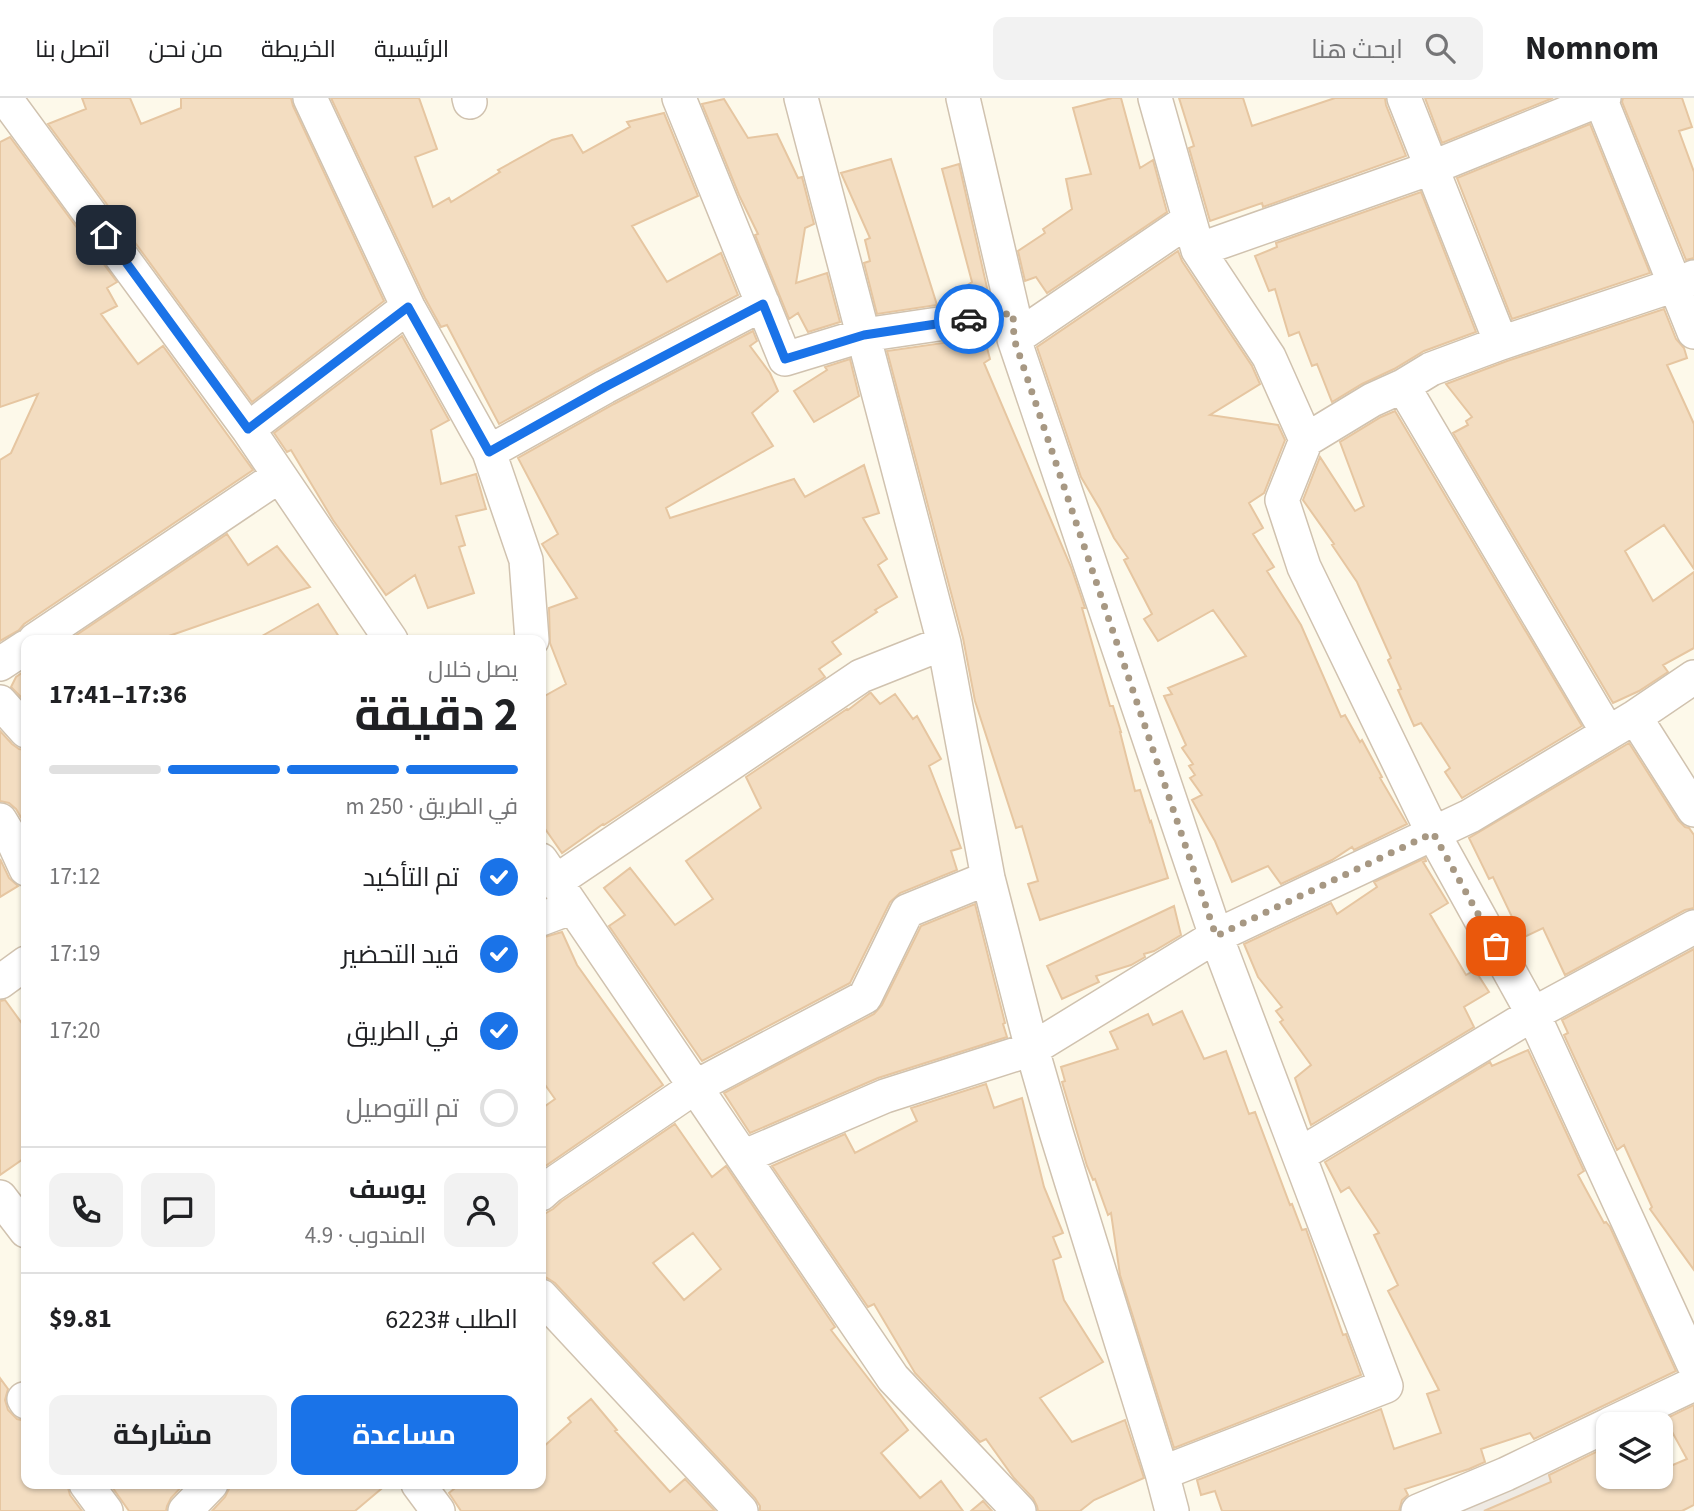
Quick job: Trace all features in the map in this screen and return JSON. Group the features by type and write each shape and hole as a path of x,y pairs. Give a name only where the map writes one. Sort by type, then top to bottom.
{"street":[{"path":"310,98 408,307 489,452 526,560 532,635"},
{"path":"679,98 785,359 864,335 1014,326 1193,235 1432,168 1602,99 1684,281 1694,332"},
{"path":"801,98 944,643 988,878 1032,1049 1172,1511"},
{"path":"963,98 1014,326 1216,936 1386,1387 1162,1473"},
{"path":"1155,98 1193,235 1269,357 1306,440"},
{"path":"1404,98 1501,343"},
{"path":"15,101 248,429 388,635"},
{"path":"1684,281 1431,369 1372,400 1306,440 1282,500 1304,567 1433,833 1533,1014 1694,1365"},
{"path":"489,452 763,304"},
{"path":"248,429 408,307"},
{"path":"1403,386 1621,725 1694,810"},
{"path":"43,635 279,476"},
{"path":"546,907 556,883 861,676 944,643"},
{"path":"0,664 21,650"},
{"path":"743,1157 885,1096 1032,1049 1216,936 1470,816 1621,725 1694,677"},
{"path":"0,702 21,725"},
{"path":"0,820 21,858"},
{"path":"546,1190 695,1087 865,997 907,911 988,878"},
{"path":"556,883 893,1378 1018,1511"},
{"path":"1299,1155 1533,1014 1694,927"},
{"path":"0,982 21,967"},
{"path":"0,1197 21,1224"},
{"path":"546,1301 741,1511"},
{"path":"1636,1412 1694,1384"},
{"path":"1418,1511 1506,1475 1596,1431"},
{"path":"90,1489 106,1511"},
{"path":"185,1511 206,1489"},
{"path":"422,1489 438,1511"}],"shaded area":[{"path":"1558,1462 1569,1511 1430,1511"}],"building":[{"path":"82,98 130,98 141,124 181,108 181,98 291,98 384,301 252,402 48,124 86,109"},
{"path":"331,98 419,98 437,149 415,157 433,207 449,198 451,202 500,172 498,170 552,140 572,135 583,153 630,127 627,122 664,113 698,196 632,226 667,282 721,253 738,295 499,424 447,325 441,327 425,298"},
{"path":"1121,98 1140,168 1153,160 1167,212 1047,293 1036,277 1025,281 1018,251 1045,233 1043,229 1072,209 1066,179 1091,174 1073,108"},
{"path":"1179,98 1243,98 1252,126 1335,98 1385,98 1406,156 1263,207 1262,203 1210,221 1189,148 1194,146"},
{"path":"1425,98 1553,98 1442,143"},
{"path":"1623,98 1682,98 1692,127 1679,131 1694,172 1694,258 1686,260 1622,102"},
{"path":"724,99 748,138 777,134 798,178 802,177 814,224 805,228 796,283 827,273 840,322 808,332 798,313 789,319 755,235 758,234 702,104"},
{"path":"1590,124 1650,273 1512,319 1457,178"},
{"path":"10,137 117,282 107,288 117,306 101,314 138,364 163,346 253,470 0,641 0,460 11,453 38,394 0,407 0,142"},
{"path":"891,159 937,305 877,314 864,263 870,261 865,240 870,238 841,173"},
{"path":"959,164 988,292 974,297 975,299 939,304 950,301 948,298 972,282 942,169"},
{"path":"1421,192 1476,332 1424,351 1332,402 1317,364 1312,366 1299,332 1289,336 1275,289 1269,291 1255,256 1277,247 1276,243"},
{"path":"1178,251 1252,366 1260,384 1210,415 1278,425 1285,440 1264,493 1249,503 1263,528 1253,534 1274,567 1267,571 1301,625 1341,717 1345,715 1360,742 1362,740 1407,824 1354,850 1352,847 1332,860 1281,884 1268,866 1232,882 1215,841 1192,800 1202,795 1190,778 1195,775 1189,766 1193,764 1182,748 1186,745 1164,696 1172,694 1168,688 1246,656 1213,610 1158,641 1144,619 1152,614 1124,560 1128,558 1081,477 1037,347"},
{"path":"1664,309 1687,358 1667,365 1694,424 1694,569 1664,525 1625,551 1653,601 1694,572 1694,648 1663,665 1668,672 1639,691 1613,703 1453,433 1468,425 1466,421 1472,417 1446,384"},
{"path":"753,331 757,341 750,346 770,373 778,391 752,413 773,446 666,508 670,518 794,479 805,497 864,465 879,513 863,518 887,559 878,565 897,597 832,642 841,654 819,669 825,677 562,853 546,830 546,695 566,684 550,643 549,608 577,598 542,544 558,534 518,458"},
{"path":"402,336 449,420 431,430 441,484 476,474 486,509 456,516 465,545 459,547 474,593 428,608 415,575 386,595 333,520 291,450 287,452 274,433"},
{"path":"984,337 990,359 984,363 1071,567 1085,608 1082,608 1110,706 1113,706 1121,732 1135,791 1140,790 1168,878 1040,920 1028,884 1038,881 1022,826 1016,828 975,701 963,638 887,351"},
{"path":"850,359 859,396 814,422 794,391 827,370 825,367"},
{"path":"1395,411 1582,726 1462,798 1445,772 1450,768 1421,723 1414,726 1398,690 1401,689 1388,660 1391,658 1357,582 1303,500 1320,457 1355,511 1364,506 1340,442"},
{"path":"227,534 248,565 277,546 310,587 172,635 76,635"},
{"path":"318,604 338,635 264,635"},
{"path":"21,674 21,697 11,687"},
{"path":"870,693 880,704 895,694 913,719 917,716 941,759 929,766 961,848 951,851 957,870 900,893 890,902 850,983 702,1061 609,926 625,915 604,888 630,868 675,925 713,899 686,861 761,808 746,777"},
{"path":"0,731 21,749 21,818 9,803 0,801"},
{"path":"1629,743 1678,820 1694,835 1694,908 1685,910 1565,975 1543,928 1522,938 1493,877 1489,879 1469,838"},
{"path":"1425,858 1426,861 1423,862 1448,903 1430,914 1466,975 1475,970 1489,992 1464,1007 1474,1027 1311,1125 1295,1078 1311,1065 1280,1022 1283,1020 1276,1011 1282,1007 1258,977 1244,944 1331,903 1337,914 1377,887 1374,882"},
{"path":"0,859 9,878 18,886 0,897"},
{"path":"975,904 1007,1037 878,1078 750,1133 724,1093 874,1014 882,1005 921,926"},
{"path":"1174,906 1181,935 1144,954 1145,957 1131,965 1096,976 1099,982 1062,999 1047,966"},
{"path":"562,932 577,965 663,1085 546,1166 546,1105 555,1099 546,1086 546,937"},
{"path":"1694,949 1694,1270 1650,1209 1652,1207 1624,1145 1617,1150 1564,1035 1568,1033 1562,1020"},
{"path":"5,1000 21,1022 21,1160 0,1175 0,1001"},
{"path":"1182,1011 1204,1059 1226,1051 1249,1114 1255,1112 1290,1205 1292,1204 1302,1230 1306,1229 1343,1335 1346,1334 1361,1375 1174,1448 1120,1275 1111,1213 1108,1215 1095,1179 1093,1180 1087,1166 1062,1082 1065,1081 1061,1067 1118,1049 1110,1032 1148,1014 1153,1025"},
{"path":"1528,1050 1584,1171 1578,1175 1604,1223 1610,1227 1676,1371 1534,1439 1530,1433 1481,1449 1485,1462 1405,1489 1408,1495 1402,1500 1399,1511 1222,1511 1215,1491 1201,1495 1197,1480 1381,1409 1394,1449 1441,1433 1427,1394 1439,1390 1388,1291 1398,1285 1374,1235 1379,1233 1349,1187 1341,1192 1325,1162 1490,1062 1492,1066"},
{"path":"986,1084 994,1108 1022,1098 1044,1187 1063,1233 1053,1237 1061,1257 1053,1260 1064,1300 1103,1362 1040,1398 1072,1442 1125,1420 1144,1478 1094,1500 1080,1511 1038,1511 1033,1498 1014,1478 986,1439 980,1442 915,1373 874,1304 868,1307 772,1166 845,1134 855,1153 917,1121 911,1108"},
{"path":"675,1124 712,1177 726,1166 835,1327 831,1330 908,1430 881,1453 920,1498 941,1481 963,1511 760,1511 755,1498 555,1283 546,1278 546,1213","holes":["693,1233 721,1269 684,1300 653,1263"]},
{"path":"0,1378 8,1389 5,1400 8,1410 21,1420 21,1489 68,1489 82,1511 0,1511"},
{"path":"591,1399 617,1430 615,1431 670,1492 685,1479 715,1511 461,1511 449,1493 454,1489 546,1489 546,1444 571,1422 568,1418"},
{"path":"1694,1405 1694,1505 1682,1511 1484,1511 1551,1482 1549,1475 1596,1452 1596,1489 1673,1489 1673,1465 1687,1459 1673,1434 1673,1415"},
{"path":"114,1489 179,1489 171,1498 166,1511 129,1511"},
{"path":"229,1489 381,1489 355,1511 212,1511"},
{"path":"983,1501 992,1511 971,1511"}],"way so far":[{"path":"969,319 1013,313 1014,339 1216,936 1433,833 1496,946"}],"route":[{"path":"106,235 248,429 408,307 489,452 763,304 785,359 864,335 969,319"}]}
